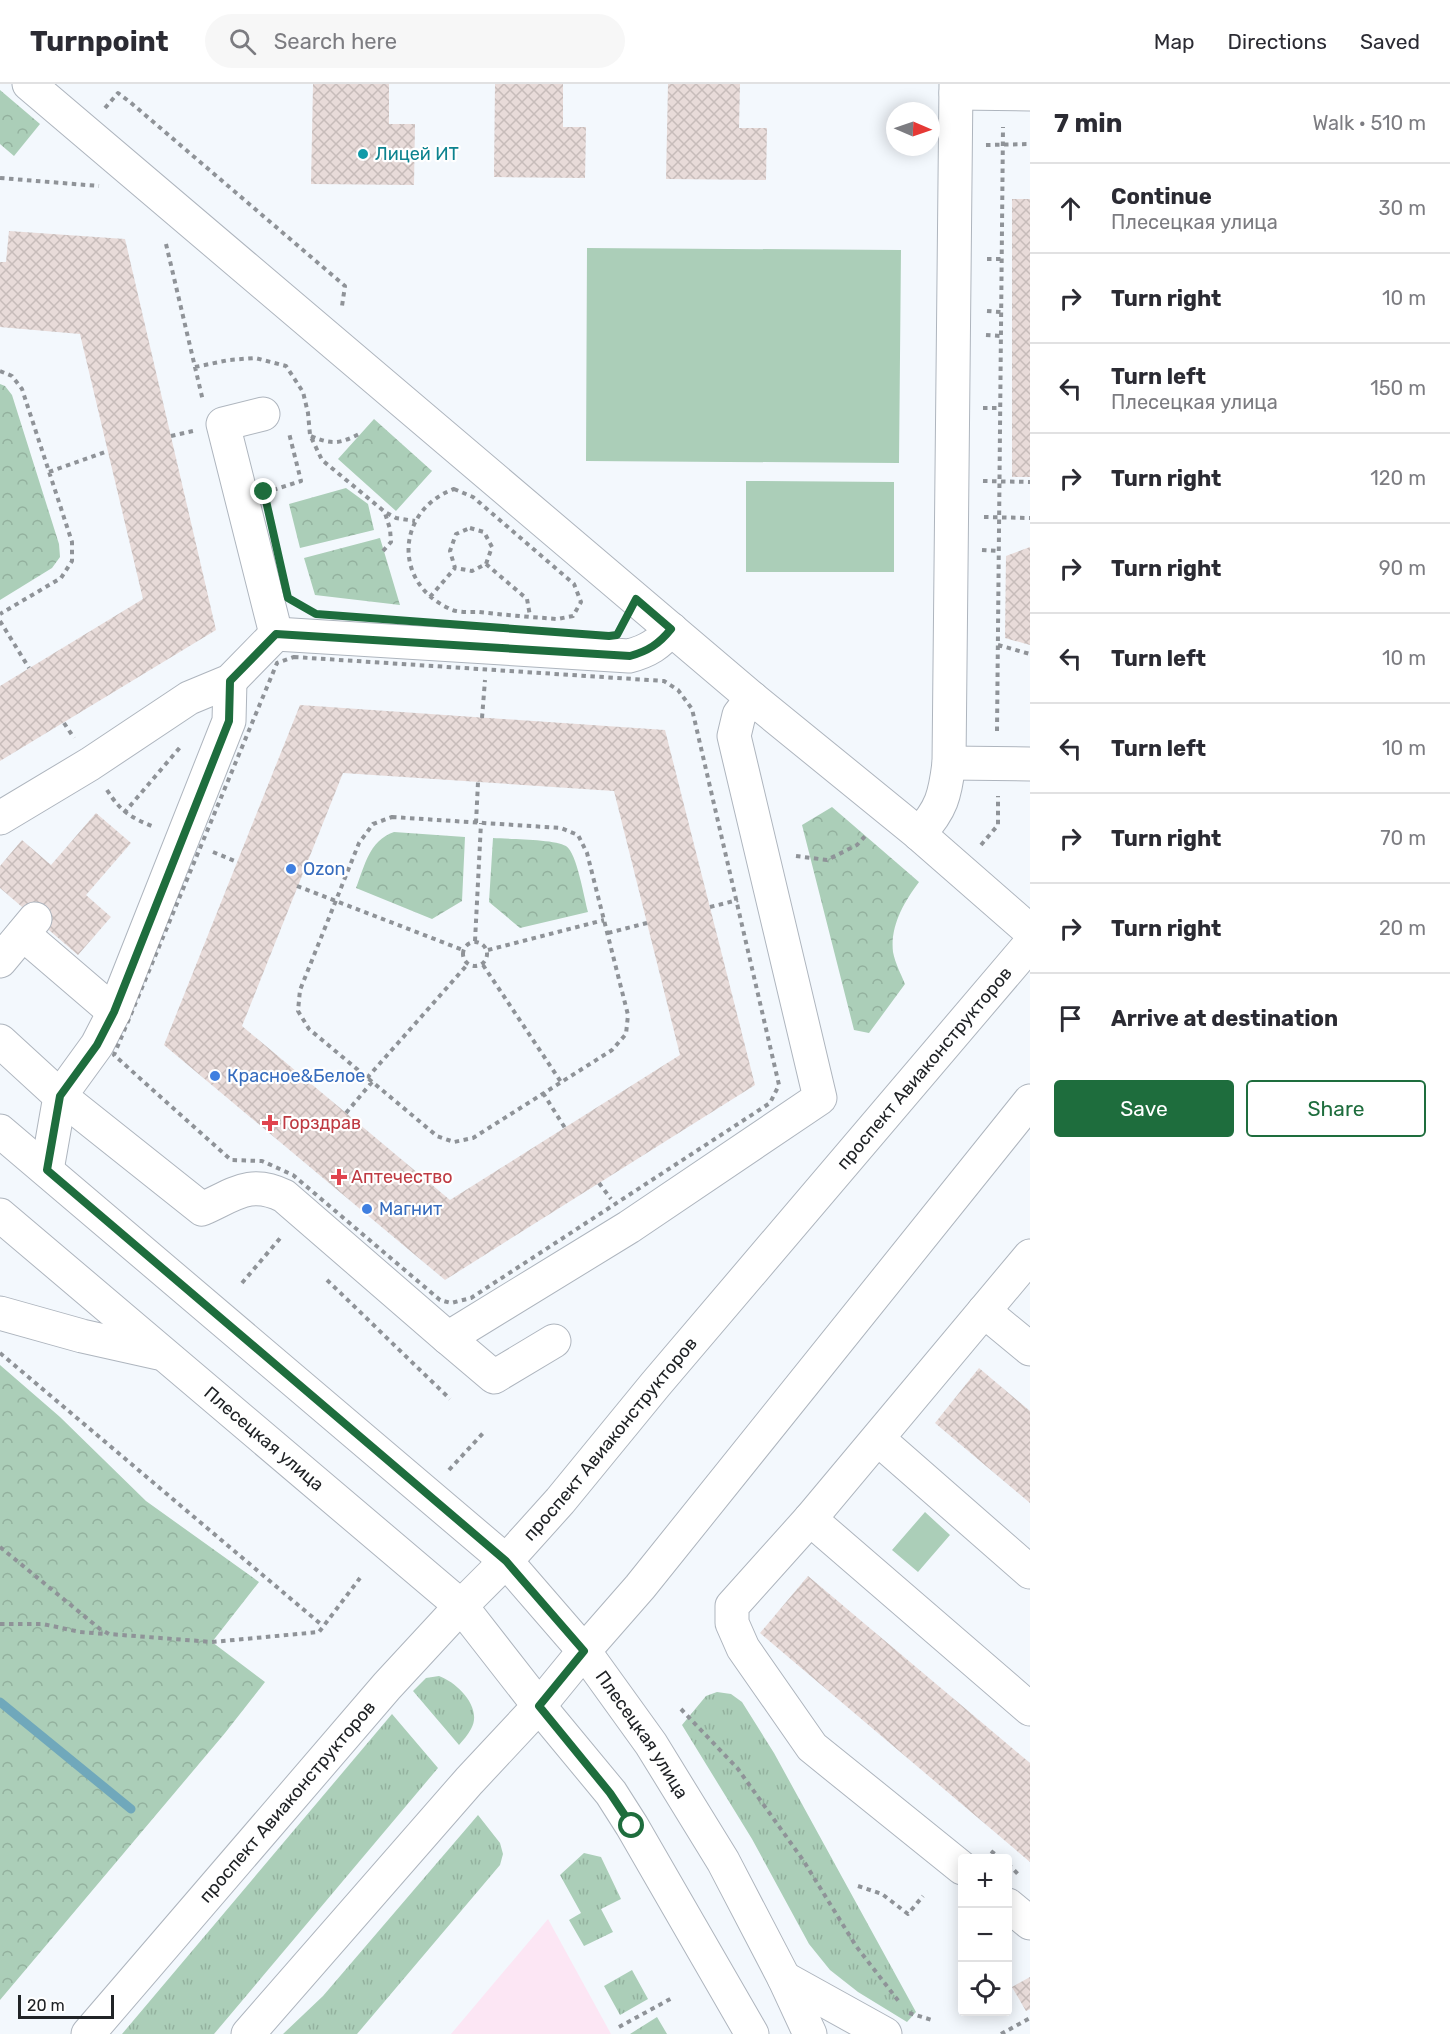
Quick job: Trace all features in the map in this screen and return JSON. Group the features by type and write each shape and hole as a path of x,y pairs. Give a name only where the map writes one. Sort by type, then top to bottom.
{"street":[{"path":"29,84 752,698 919,834 1030,931"},
{"path":"919,834 935,817 945,791 948,763 956,89 1016,94"},
{"path":"275,420 223,424 276,634"},
{"path":"0,818 83,746 230,681 276,634 630,656 646,651 660,642 671,629"},
{"path":"47,1170 60,1096 97,1045 114,1012 229,721 230,681"},
{"path":"448,1338 629,1227 820,1098 734,736 739,715 752,698"},
{"path":"948,763 1030,764"},
{"path":"0,961 29,926 114,1012"},
{"name":"проспект Авиаконструкторов","path":"88,2034 387,1686 560,1501 655,1385 1030,944"},
{"path":"0,1041 60,1096 202,1209 252,1187 268,1188 284,1196 494,1377 554,1341"},
{"path":"248,2034 469,1781 539,1706 640,1587 1029,1103"},
{"name":"Плесецкая улица","path":"0,1131 506,1561 584,1651 651,1744 723,1861 784,1978 810,2034"},
{"name":"Плесецкая улица","path":"0,1215 461,1606 610,1793 632,1826 752,2034"},
{"path":"958,1864 812,1747 743,1648 732,1623 732,1606 810,1519 1030,1256"},
{"path":"984,1311 1030,1349"},
{"path":"0,1313 82,1336 164,1354"},
{"path":"878,1438 1030,1572"},
{"path":"810,1519 1030,1710"},
{"path":"1012,1908 1030,1923"},
{"path":"784,1978 896,2023"}],"path":[{"path":"98,115 118,93 345,286 341,308"},
{"path":"977,849 998,825 1003,145 1016,94"},
{"path":"981,145 1030,144"},
{"path":"0,178 107,187"},
{"path":"166,240 204,407"},
{"path":"195,367 229,360 255,358 286,366 303,392 310,435 322,460 385,512 396,518 415,521"},
{"path":"0,371 12,376 22,389 72,542 72,561 61,578 0,614"},
{"path":"264,492 301,482 275,420"},
{"path":"310,435 327,443 345,442 361,433"},
{"path":"49,472 108,451"},
{"path":"979,481 1030,482"},
{"path":"454,489 473,497 574,584 581,602 573,616 557,619 449,610 430,597 413,577 408,552 409,536 415,521 438,495 454,489"},
{"path":"383,551 391,542 385,512"},
{"path":"979,516 1030,518"},
{"path":"470,528 484,532 492,547 486,564 472,571 455,568 450,551 456,534 470,528"},
{"path":"486,564 526,599 530,617"},
{"path":"430,597 455,568"},
{"path":"0,621 29,668"},
{"path":"998,645 1030,654"},
{"path":"294,657 664,681 678,690 692,709 779,1085 770,1103 471,1298 451,1304 440,1300 293,1175 262,1161 231,1160 114,1055 277,663 294,657"},
{"path":"124,813 182,745"},
{"path":"83,746 116,804 124,813 182,838"},
{"path":"476,823 478,782"},
{"path":"392,817 476,823 561,828 578,835 587,853 628,1015 626,1034 612,1050 472,1138 454,1142 437,1136 367,1078 309,1029 297,1011 300,990 335,901 359,843 373,824 392,817"},
{"path":"475,941 482,823"},
{"path":"764,864 797,856 827,860 857,845 871,830"},
{"path":"297,886 463,950"},
{"path":"488,950 604,920"},
{"path":"608,933 647,923"},
{"path":"475,941 483,944 488,950 483,964 475,967 467,964 463,958 463,950 475,941"},
{"path":"367,1078 467,964"},
{"path":"483,964 561,1082"},
{"path":"346,1113 372,1082"},
{"path":"543,1093 565,1128"},
{"path":"274,1229 290,1244"},
{"path":"242,1283 282,1236"},
{"path":"324,1277 450,1399"},
{"path":"0,1353 323,1626"},
{"path":"444,1479 456,1461 485,1431"},
{"path":"0,1547 109,1634"},
{"path":"0,1624 43,1624 80,1632 212,1642 320,1632 360,1578"},
{"path":"681,1709 738,1769 803,1860 855,1946 902,2004"},
{"path":"858,1886 882,1894 908,1914 923,1896"},
{"path":"619,2027 672,1998"},
{"path":"1001,2034 1030,2018"},
{"path":"896,2023 932,2020"}],"shaded area":[{"path":"548,1919 611,2034 451,2034"}],"green space":[{"path":"0,90 40,124 14,156 0,144"},
{"path":"587,248 901,250 899,463 586,461"},
{"path":"0,384 5,386 12,395 59,544 60,557 52,568 0,600"},
{"path":"374,419 432,471 396,511 338,459"},
{"path":"746,481 894,482 894,572 746,572"},
{"path":"346,488 368,504 374,530 300,548 289,504"},
{"path":"380,538 400,605 315,595 304,558"},
{"path":"832,807 919,882 903,906 894,933 893,952 905,984 869,1033 854,1030 802,825"},
{"path":"394,832 465,837 462,901 432,919 356,888 373,848 379,841"},
{"path":"493,838 542,841 566,846 577,866 588,912 520,928 489,902"},
{"path":"0,1365 60,1417 146,1501 259,1582 212,1642 265,1682 225,1733 0,2000"},
{"path":"925,1512 950,1535 918,1572 892,1550"},
{"path":"439,1676 461,1690 474,1713 471,1729 459,1745 413,1691 426,1678"},
{"path":"717,1692 731,1694 742,1702 774,1753 916,2012 907,2022 858,1992 830,1970 809,1944 752,1839 682,1725 706,1696"},
{"path":"392,1714 438,1768 214,2034 122,2034"},
{"path":"478,1815 500,1843 503,1854 500,1865 357,2034 283,2034 323,1996"},
{"path":"584,1853 601,1857 621,1899 601,1909 613,1932 584,1946 569,1920 581,1913 560,1875"},
{"path":"632,1970 648,1999 620,2015 604,1986"},
{"path":"657,2017 667,2034 630,2034"}],"building":[{"name":"Лицей ИТ","path":"313,84 389,84 389,124 415,124 414,185 311,184"},
{"name":"Лицей ИТ","path":"495,84 563,84 563,127 586,127 585,178 494,177"},
{"path":"668,84 740,84 739,128 767,128 766,180 666,179"},
{"path":"1012,199 1030,199 1030,477 1012,477"},
{"path":"9,231 125,239 216,630 0,761 0,686 143,599 80,334 0,327 0,262 6,262"},
{"path":"1030,547 1030,645 1005,638 1006,556"},
{"path":"300,705 665,730 755,1085 445,1280 164,1045","holes":["343,773 614,791 680,1055 450,1200 242,1026"]},
{"path":"96,813 131,843 86,895 111,917 78,955 0,888 0,866 22,840 51,865"},
{"path":"979,1368 1030,1411 1030,1503 935,1423"},
{"path":"808,1576 1030,1763 1030,1862 760,1633"},
{"path":"1030,1977 1030,2009 1026,2011 1012,1987"}],"waterway":[{"path":"0,1702 131,1809"}],"place":[{"name":"Лицей ИТ","path":"363,154"},
{"name":"Ozon","path":"291,869"},
{"name":"Красное&Белое","path":"215,1076"},
{"name":"Горздрав","path":"270,1123"},
{"name":"Аптечество","path":"339,1177"},
{"name":"Магнит","path":"367,1209"}],"route":[{"path":"264,492 288,598 316,614 609,636 617,635 636,599 671,629 660,642 646,651 630,656 276,634 230,681 229,721 114,1012 97,1045 60,1096 47,1170 506,1561 584,1651 539,1706 610,1793 632,1826"}]}
